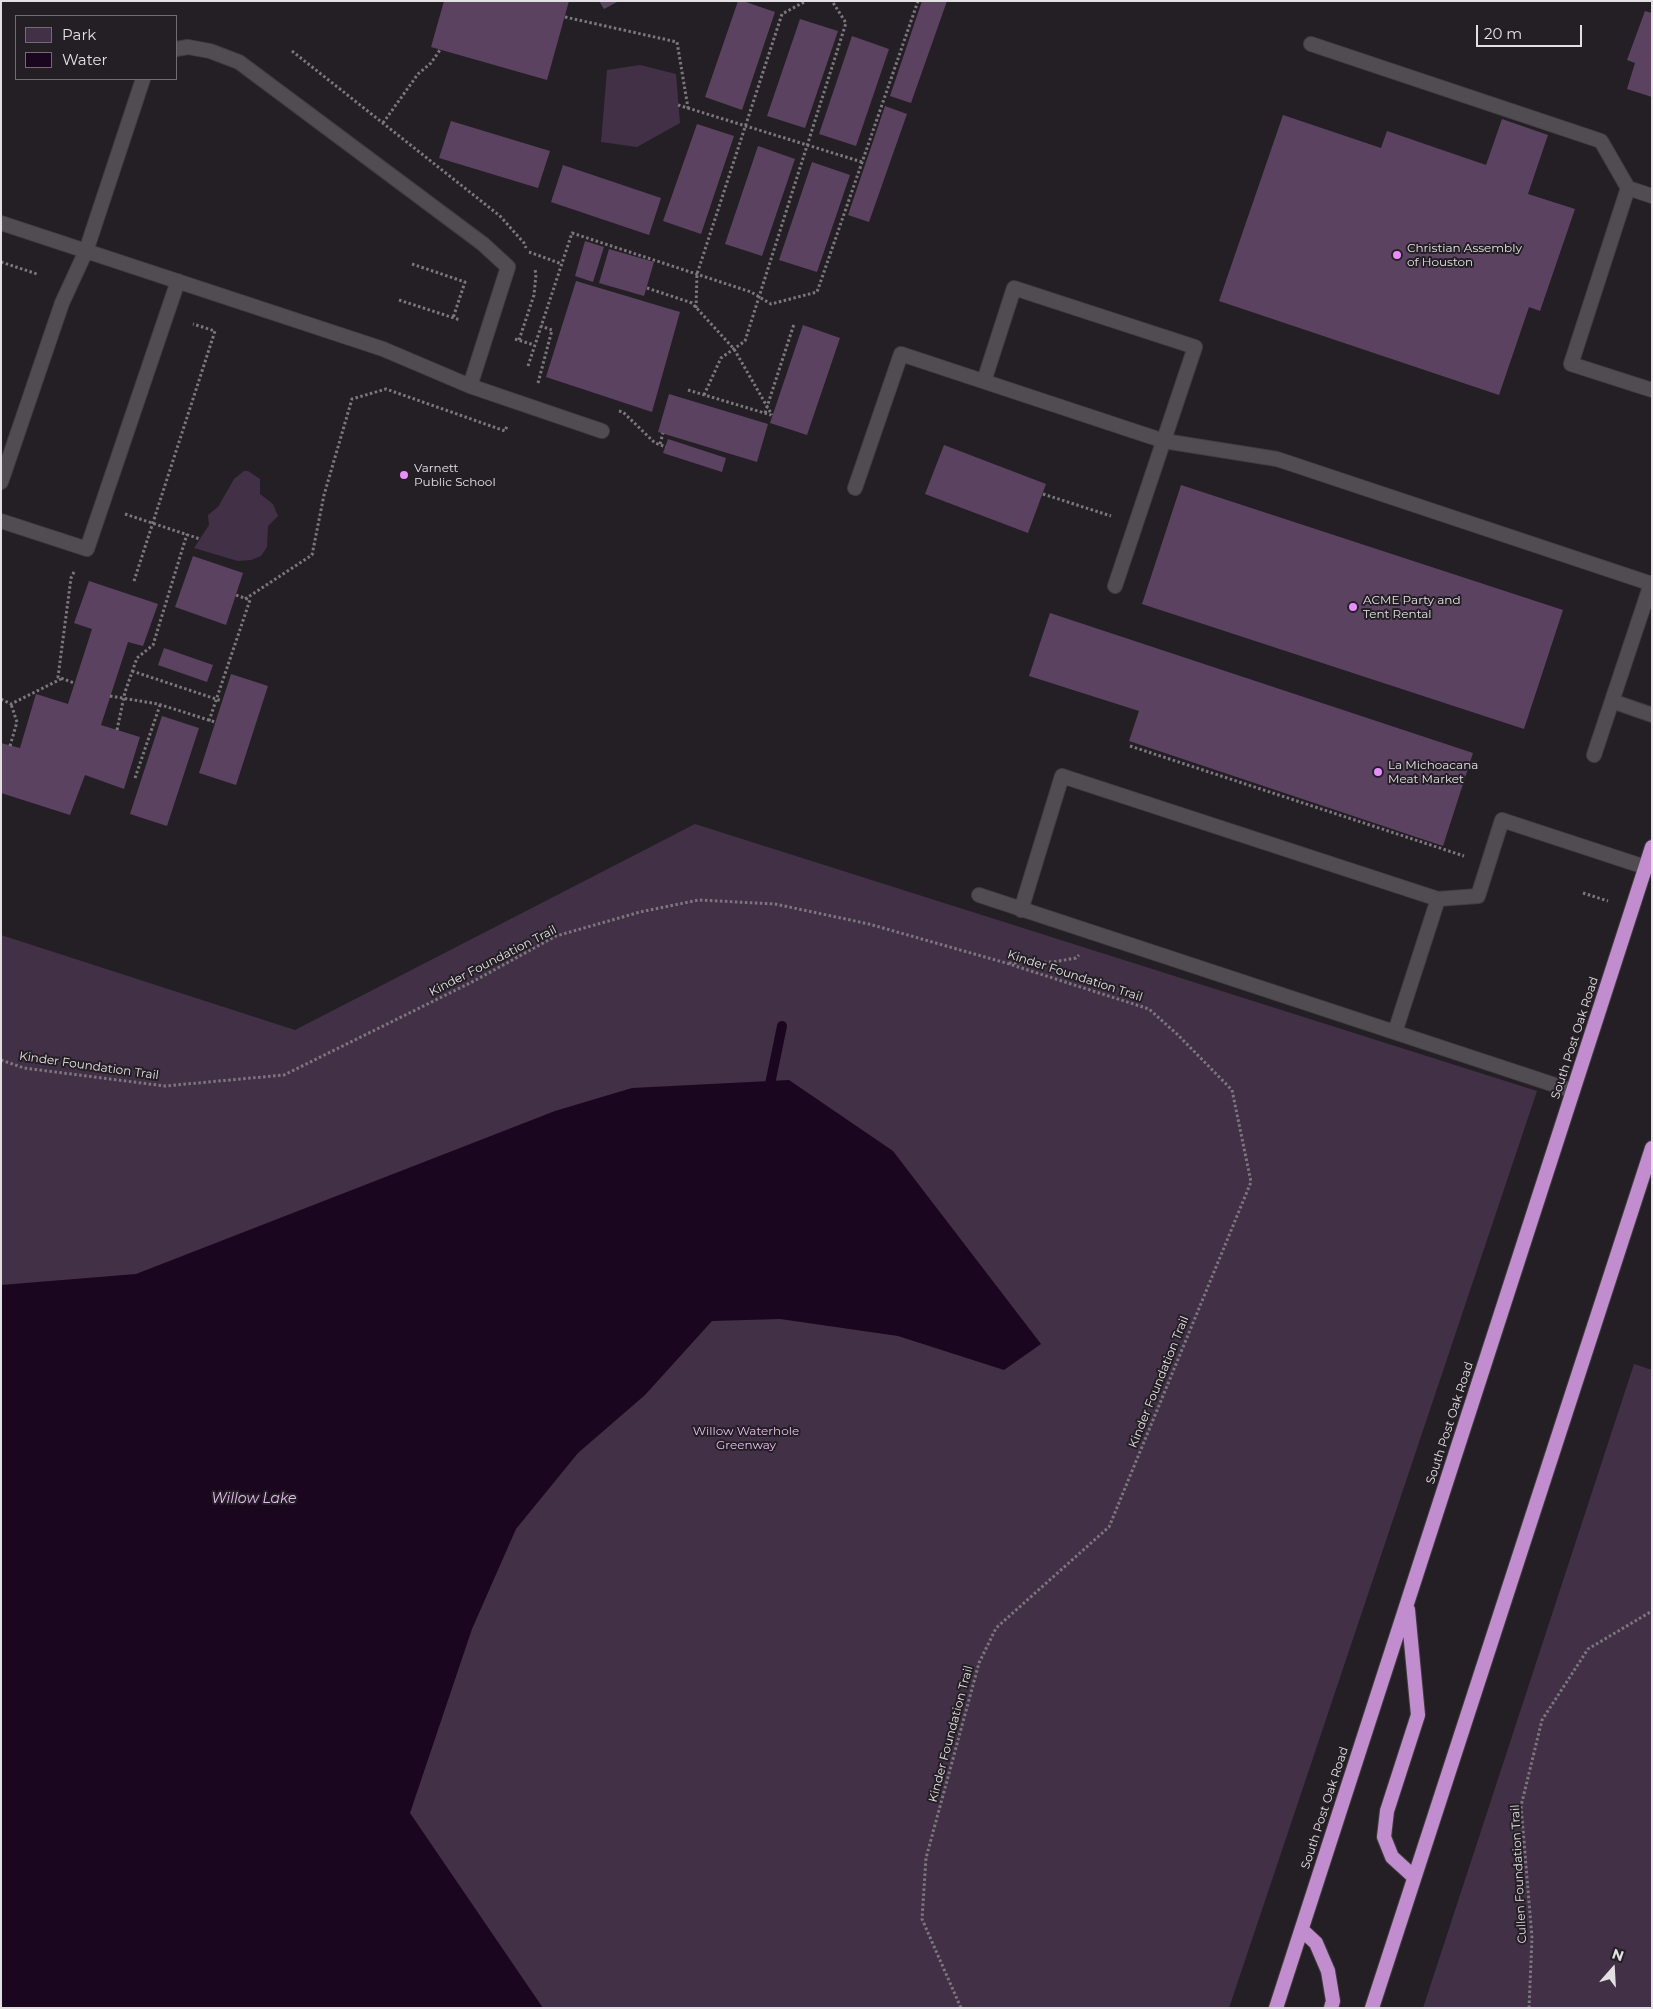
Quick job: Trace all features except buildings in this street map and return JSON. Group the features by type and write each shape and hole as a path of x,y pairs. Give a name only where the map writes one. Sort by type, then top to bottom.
{"highway":[{"name":"South Post Oak Road","path":"1276,2008 1652,847"},
{"path":"1372,2008 1652,1149"},
{"path":"1407,1604 1418,1714 1387,1811 1384,1837 1392,1858 1414,1877"},
{"path":"1302,1930 1316,1943 1328,1970 1333,2001 1331,2008"}],"lane":[{"path":"1311,44 1601,141 1628,188 1652,196"},
{"path":"178,49 188,47 210,50 239,62 483,244 508,267 470,386"},
{"path":"1,482 62,303 86,251 144,80"},
{"path":"1628,188 1571,364 1652,390"},
{"path":"1,223 383,349 470,386 602,431"},
{"path":"1,521 87,549 178,281"},
{"path":"984,381 1014,288 1195,347 1115,586"},
{"path":"855,488 902,354 1164,441 1277,459 1651,584 1594,755"},
{"path":"1612,701 1652,715"},
{"path":"1021,910 1062,776 1438,899 1478,896 1502,820 1645,867"},
{"path":"979,896 1573,1091"},
{"path":"1395,1032 1438,899"}],"path":[{"path":"696,308 697,274 782,14 806,1"},
{"path":"704,395 721,358 746,342 846,23 832,1"},
{"path":"528,366 572,233 751,292 772,304 817,292 918,1"},
{"path":"565,17 677,42 688,108"},
{"path":"383,124 418,74 431,63 440,50"},
{"path":"678,105 862,162"},
{"path":"528,252 562,264"},
{"path":"1,262 38,274"},
{"path":"412,264 465,282 453,318"},
{"path":"647,288 692,303 734,349 772,415 688,390"},
{"path":"399,300 460,320"},
{"path":"134,581 215,331 192,324"},
{"path":"765,414 794,324"},
{"path":"538,384 552,330 541,326"},
{"path":"515,339 534,345"},
{"path":"245,599 312,555 324,495 352,399 386,390 505,431 508,423"},
{"path":"613,409 623,412 655,443 666,447"},
{"path":"660,444 663,433"},
{"path":"1043,494 1135,524"},
{"path":"102,506 200,539"},
{"path":"117,730 123,698 132,671 137,658 153,645 187,534"},
{"path":"74,683 58,677 71,578 84,548"},
{"path":"209,721 250,600 236,595"},
{"path":"132,671 222,701"},
{"path":"1,700 11,704 61,678"},
{"path":"110,696 160,705 215,722"},
{"path":"10,746 17,722 11,704"},
{"path":"135,778 160,705"},
{"path":"1130,746 1472,859"},
{"path":"1582,893 1608,901"},
{"name":"Kinder Foundation Trail","path":"1,1060 24,1068 165,1086 284,1075 474,980 556,936 640,912 699,900 775,904 869,924 1006,963 1149,1009 1178,1034 1232,1090 1251,1182 1109,1527 996,1628 979,1663 926,1858 922,1919 960,2008"},
{"path":"1006,963 1053,962 1076,958 1087,948 1094,934"},
{"name":"Cullen Foundation Trail","path":"1529,2008 1532,1938 1521,1806 1542,1720 1588,1649 1652,1611"}],"green space":[{"path":"640,65 676,74 680,123 637,147 601,142 607,70"},
{"path":"244,471 248,471 260,479 260,494 273,504 278,516 268,526 267,547 261,556 251,560 238,561 194,548 209,525 208,515 218,507 234,479"},
{"name":"Willow Waterhole Greenway","path":"695,824 1537,1091 1229,2008 1,2008 1,935 295,1030"},
{"path":"1634,1364 1652,1370 1652,2008 1423,2008"}],"water":[{"name":"Willow Lake","path":"789,1080 893,1151 1041,1344 1004,1370 898,1336 780,1319 712,1321 645,1395 578,1453 516,1529 472,1629 410,1813 543,2008 1,2008 1,1285 136,1274 555,1111 632,1088"}],"waterway":[{"path":"768,1094 782,1026"}],"place":[{"name":"Christian Assembly of Houston","path":"1397,255"},
{"name":"Varnett Public School","path":"404,475"},
{"name":"ACME Party and Tent Rental","path":"1353,607"},
{"name":"La Michoacana Meat Market","path":"1378,772"}]}
